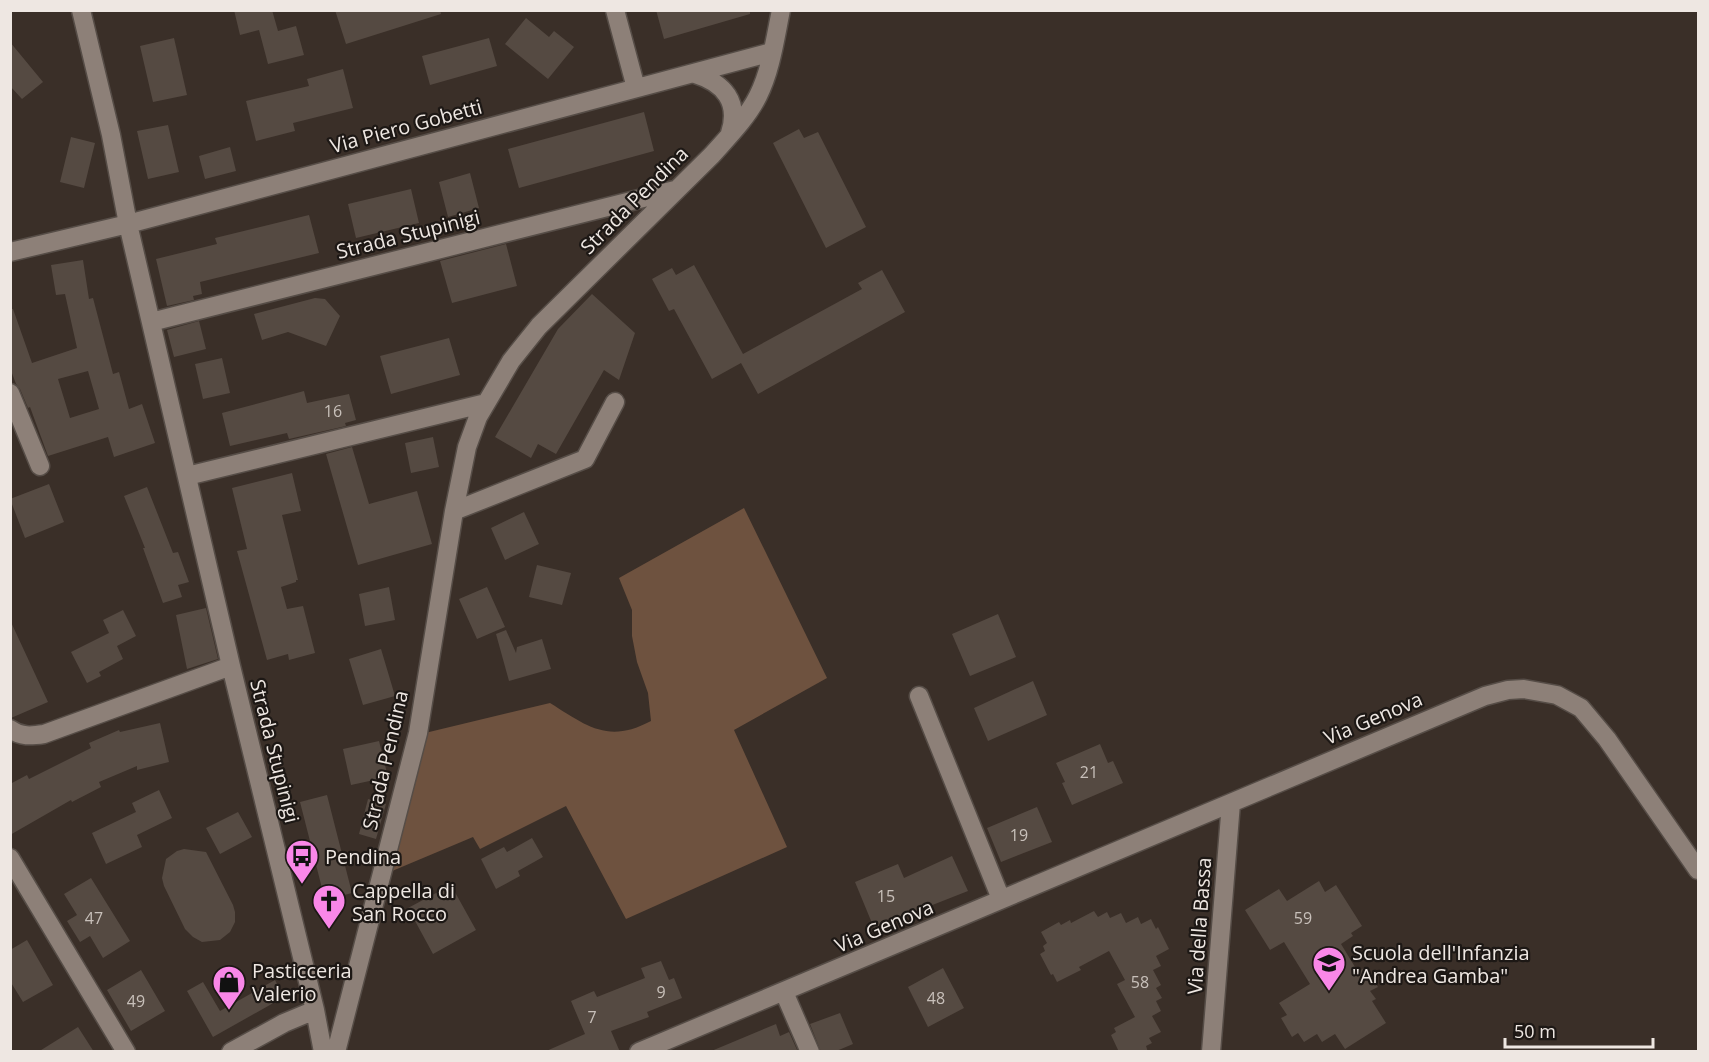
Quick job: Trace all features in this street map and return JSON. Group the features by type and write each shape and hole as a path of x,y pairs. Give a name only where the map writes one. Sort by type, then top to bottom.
{"street":[{"name":"Strada Stupinigi","path":"81,10 111,135 150,322 315,1010 323,1052"},
{"path":"615,10 636,88"},
{"name":"Strada Pendina","path":"336,1052 418,733 454,511 467,447 478,417 511,361 539,326 729,137 758,97 772,52 781,10"},
{"name":"Via Piero Gobetti","path":"10,252 128,224 772,52"},
{"path":"695,74 710,79 728,97 733,118 729,137"},
{"name":"Strada Stupinigi","path":"150,322 677,189"},
{"path":"10,393 40,466"},
{"path":"454,511 585,459 615,402"},
{"path":"187,476 486,403"},
{"name":"Strada Stupinigi","path":"10,729 16,734 30,737 44,734 231,666"},
{"name":"Via Genova","path":"639,1052 1485,696 1508,690 1524,689 1557,695 1581,708 1595,722 1698,870"},
{"path":"919,696 1001,899"},
{"name":"Via della Bassa","path":"1211,1052 1231,803"},
{"path":"10,858 126,1052"},
{"path":"784,992 810,1052"},
{"path":"231,1052 284,1023 315,1010"}],"shaded area":[{"path":"744,508 827,678 734,730 787,847 626,919 566,806 480,849 473,837 385,874 425,733 550,703 575,719 598,729 622,731 651,721 648,693 637,662 632,636 632,610 619,578"}],"building":[{"path":"234,10 272,10 278,31 296,26 304,55 268,64 259,30 240,35"},
{"path":"335,10 440,10 441,14 346,44"},
{"path":"656,10 750,10 750,14 664,39"},
{"path":"526,18 549,37 554,31 574,47 548,79 505,44"},
{"path":"174,38 187,95 153,102 140,46"},
{"path":"489,38 497,66 430,85 422,56"},
{"path":"10,42 43,82 22,99 10,86"},
{"path":"343,69 353,108 293,123 295,131 256,141 246,101 309,86 307,79"},
{"path":"644,112 654,151 519,188 508,149"},
{"path":"168,125 179,172 148,179 137,131"},
{"path":"799,129 804,138 818,132 866,227 826,248 773,143"},
{"path":"71,137 95,143 84,188 60,182"},
{"path":"230,147 236,171 205,179 199,156"},
{"path":"470,173 479,208 448,217 439,182"},
{"path":"411,189 419,223 356,238 348,204"},
{"path":"309,215 319,253 200,282 202,294 193,296 194,300 167,306 156,259 217,244 215,238"},
{"path":"506,244 517,286 452,303 440,261"},
{"path":"83,260 89,299 93,298 113,374 119,372 129,409 142,404 155,443 114,457 108,437 48,456 30,407 28,408 10,368 10,309 13,309 32,363 77,348 65,294 56,295 51,265","holes":["88,371 99,409 70,418 58,379"]},
{"path":"694,265 743,354 862,289 858,283 882,270 905,312 758,394 741,363 712,379 674,309 669,311 652,279 672,268 676,275"},
{"path":"592,294 635,333 619,380 604,370 556,454 538,444 531,458 495,437 558,329"},
{"path":"315,298 325,299 340,316 326,346 288,332 262,340 254,314"},
{"path":"199,321 206,349 174,357 167,330"},
{"path":"449,338 460,375 391,394 380,356"},
{"path":"222,358 230,393 203,399 195,364"},
{"path":"304,391 307,403 349,394 356,420 345,423 346,426 289,439 287,433 230,446 222,413"},
{"path":"433,437 439,467 411,473 405,443"},
{"path":"352,447 369,504 417,491 432,544 358,565 326,454"},
{"path":"292,473 301,511 282,515 298,580 281,587 287,609 303,606 315,653 289,660 288,654 267,660 237,551 247,549 232,488"},
{"path":"49,484 64,522 25,538 10,499"},
{"path":"147,487 173,553 178,552 189,582 178,585 182,597 163,603 143,548 145,548 124,496"},
{"path":"524,512 539,544 505,560 491,528"},
{"path":"537,565 571,573 562,605 529,597"},
{"path":"389,587 395,620 365,626 359,594"},
{"path":"487,587 505,627 477,639 459,599"},
{"path":"206,608 218,659 187,669 176,615"},
{"path":"123,610 136,636 117,646 123,659 99,672 101,676 87,683 71,652 109,633 103,620"},
{"path":"998,614 1016,657 970,676 952,634"},
{"path":"10,620 48,702 11,718 10,718"},
{"path":"506,630 516,653 517,647 542,639 551,669 509,681 496,634"},
{"path":"381,649 395,696 363,705 349,659"},
{"path":"1033,681 1047,715 988,741 974,708"},
{"path":"160,723 169,762 137,770 137,766 99,782 101,787 72,802 71,800 10,835 10,784 27,775 29,779 91,748 89,743 119,730 120,732"},
{"path":"379,741 388,777 351,785 343,749"},
{"path":"1100,744 1108,763 1113,761 1123,783 1072,805 1056,763"},
{"path":"159,790 172,818 137,835 142,847 106,864 92,833 136,812 132,803"},
{"path":"327,795 352,893 325,900 300,802"},
{"path":"368,799 386,804 376,839 359,834"},
{"path":"1037,807 1052,842 1001,862 987,828"},
{"path":"238,812 252,837 220,854 206,828"},
{"path":"532,838 543,857 518,871 520,876 496,889 481,859 504,847 507,852"},
{"path":"184,849 206,852 233,905 235,922 230,932 220,940 202,942 193,937 185,929 164,886 162,878 166,859"},
{"path":"952,856 968,891 874,928 855,882 898,864 904,878"},
{"path":"91,878 130,941 103,958 90,936 80,942 67,921 77,915 64,894"},
{"path":"1319,881 1325,892 1336,885 1362,926 1351,933 1353,936 1341,944 1358,972 1365,967 1378,987 1370,991 1376,999 1372,1001 1386,1023 1345,1049 1335,1034 1322,1042 1317,1034 1304,1042 1298,1033 1292,1037 1281,1018 1287,1015 1279,1003 1310,984 1284,942 1270,950 1245,910 1279,889 1287,901"},
{"path":"451,885 476,930 433,954 408,908"},
{"path":"1094,911 1098,917 1107,912 1110,918 1121,913 1126,923 1138,917 1141,924 1151,919 1156,929 1158,927 1169,949 1156,956 1161,966 1153,970 1161,985 1156,988 1162,998 1156,1001 1161,1011 1152,1016 1161,1032 1149,1038 1152,1043 1146,1046 1148,1052 1119,1052 1111,1035 1116,1032 1114,1028 1135,1017 1117,984 1125,980 1109,951 1079,967 1081,970 1057,982 1040,954 1045,951 1043,946 1047,943 1041,932 1059,922 1061,925 1070,920 1071,923"},
{"path":"27,940 53,985 23,1002 10,981 10,950"},
{"path":"661,961 669,980 674,978 682,998 647,1012 649,1017 611,1031 620,1052 544,1052 585,1034 571,1001 594,991 597,997 645,978 641,968"},
{"path":"943,968 964,1008 928,1027 908,987"},
{"path":"141,970 165,1011 131,1031 107,990"},
{"path":"275,980 284,997 213,1037 187,991 203,982 220,1011"},
{"path":"840,1013 853,1044 834,1052 821,1052 810,1024"},
{"path":"776,1024 780,1036 789,1032 798,1052 709,1052"},
{"path":"78,1027 94,1052 38,1052"}],"place":[{"name":"Pendina","path":"302,885"},
{"name":"Cappella di San Rocco","path":"329,930"},
{"name":"Scuola dell'Infanzia \"Andrea Gamba\"","path":"1329,992"},
{"name":"Pasticceria Valerio","path":"229,1011"}]}
